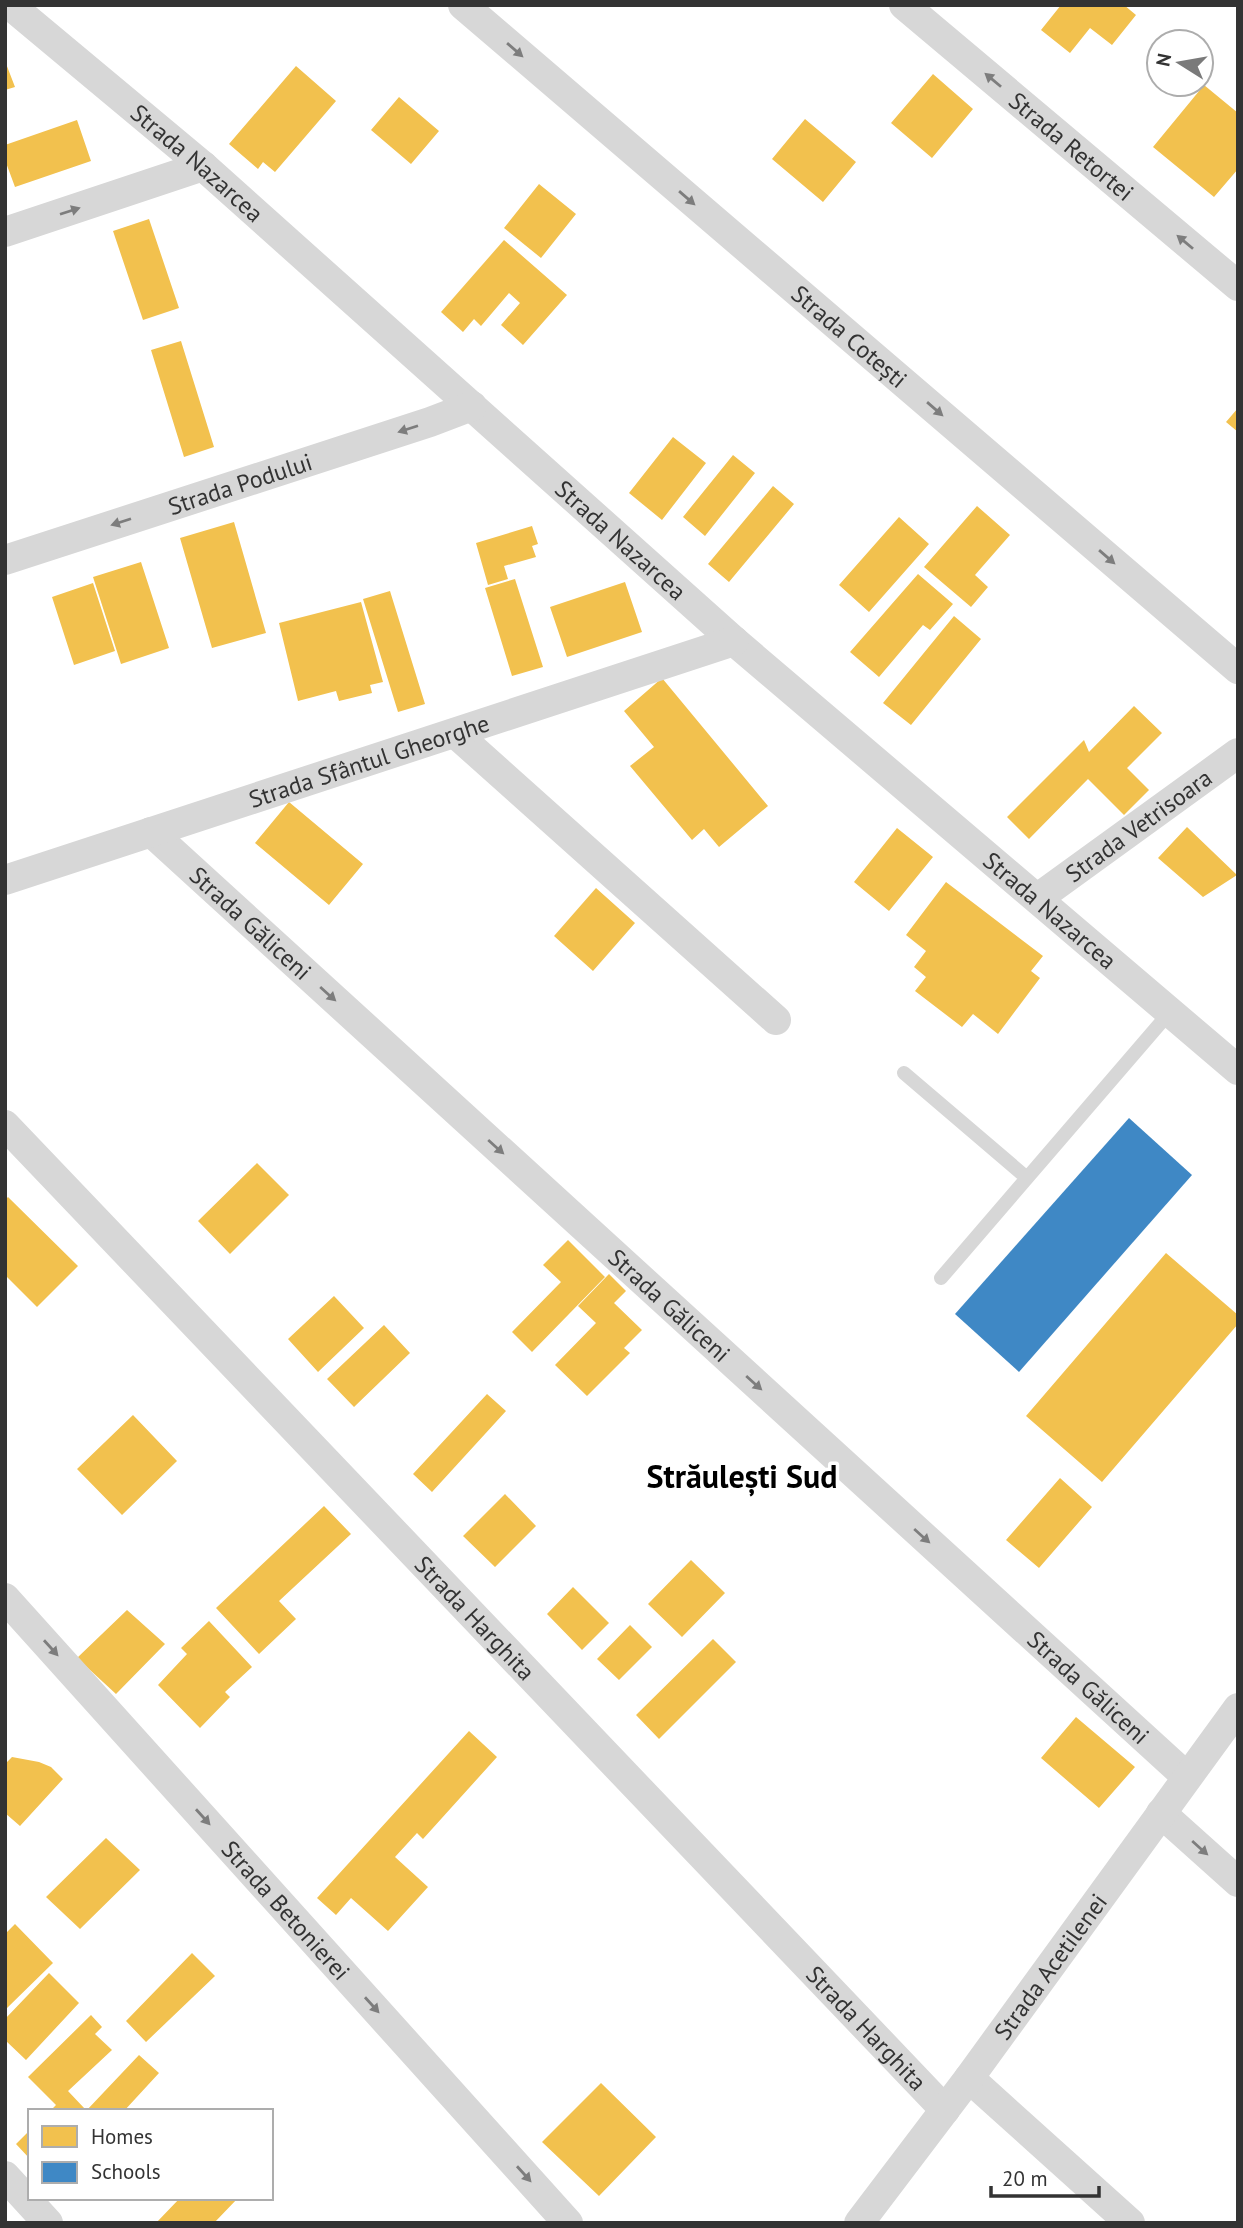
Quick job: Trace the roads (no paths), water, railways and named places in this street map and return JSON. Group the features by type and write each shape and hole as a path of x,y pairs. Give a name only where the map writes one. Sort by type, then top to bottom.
{"street":[{"name":"Strada Nazarcea","path":"10,5 203,166 734,641 1238,1070"},
{"name":"Strada Cotești","path":"463,5 1238,669"},
{"name":"Strada Retortei","path":"904,5 1238,286"},
{"path":"5,232 203,166"},
{"name":"Strada Podului","path":"5,560 472,406"},
{"name":"Strada Sfântul Gheorghe","path":"5,880 734,641"},
{"path":"455,733 776,1020"},
{"name":"Strada Vetrisoara","path":"1038,898 1238,753"},
{"name":"Strada Găliceni","path":"151,832 1187,1777"},
{"name":"Strada Harghita","path":"5,1125 944,2110"},
{"name":"Strada Betonierei","path":"5,1598 568,2223"},
{"name":"Strada Acetilenei","path":"859,2223 969,2078 1238,1708"},
{"path":"1161,1813 1238,1882"},
{"path":"969,2078 1130,2223"},
{"path":"5,2176 48,2223"}],"lane":[{"path":"941,1278 1170,1012"},
{"path":"904,1073 1027,1178"}],"district":[{"name":"Străulești Sud","path":"742,1476"}]}
